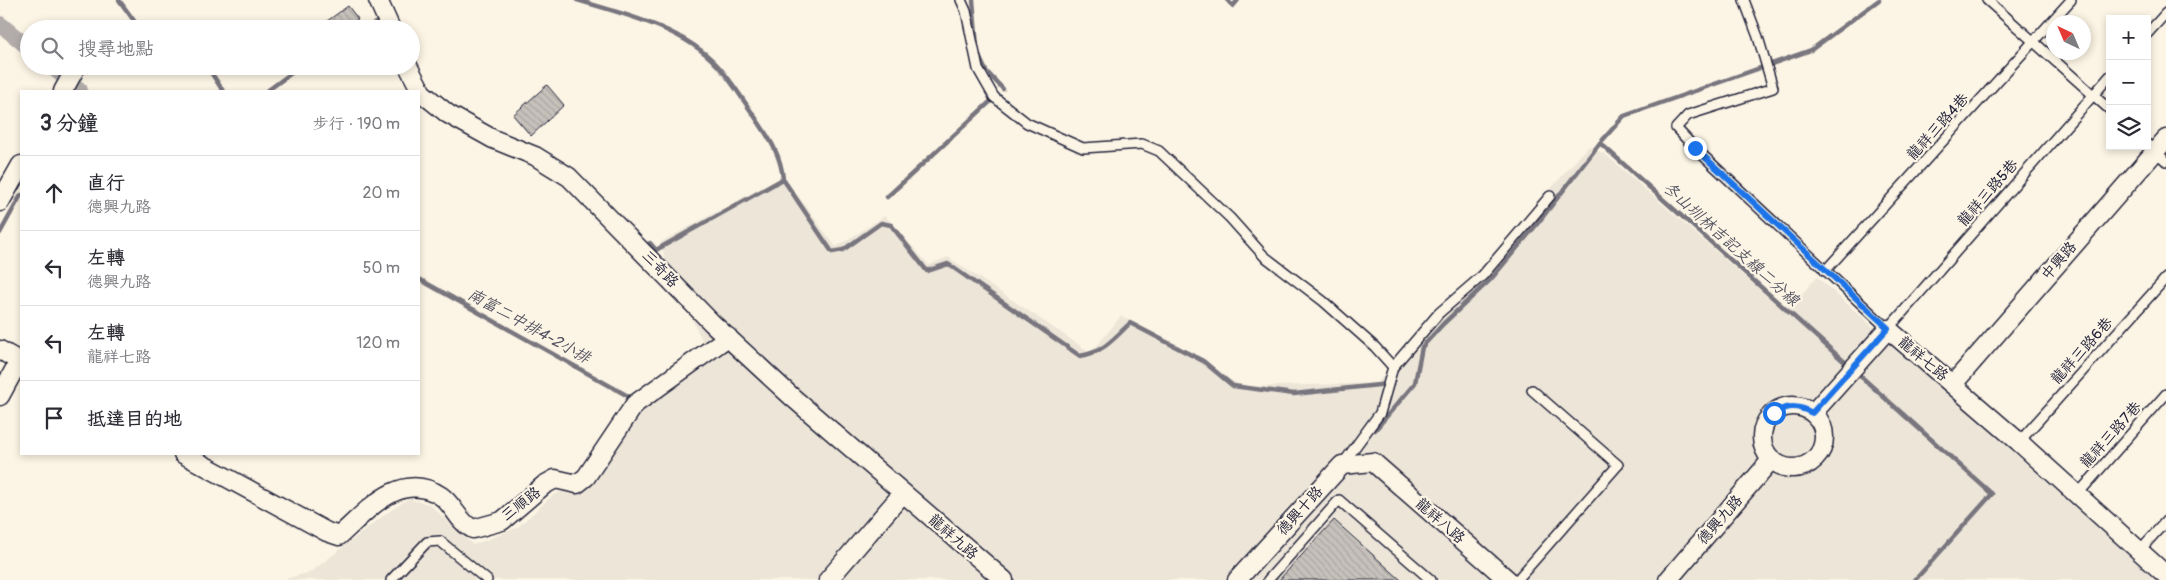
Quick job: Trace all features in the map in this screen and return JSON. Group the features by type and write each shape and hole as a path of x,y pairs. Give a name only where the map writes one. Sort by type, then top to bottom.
{"street":[{"path":"378,0 387,20"},
{"name":"三奇路","path":"413,75 422,93 448,114 493,138 535,156 569,177 728,337 791,396 902,493"},
{"name":"中興路","path":"1953,384 2159,149"},
{"path":"0,202 20,166"},
{"path":"1812,413 1888,328"},
{"name":"龍祥七路","path":"1888,328 2166,574"},
{"name":"三順路","path":"186,455 328,532 339,536 376,503 401,488 410,487 418,487 442,497 464,525 473,529 502,521 544,485 555,479 577,484 586,477 635,404 728,337"},
{"path":"0,350 20,362 0,396"},
{"path":"1793,406 1804,408 1812,413 1819,420 1823,429 1824,439 1822,449 1816,458 1809,464 1799,468 1780,465 1771,460 1765,451 1762,441 1763,430 1767,421 1774,413 1783,408 1793,406"},
{"name":"德興九路","path":"1668,580 1771,460"},
{"name":"龍祥八路","path":"1342,465 1373,462 1508,580"},
{"name":"德興十路","path":"1237,580 1342,465"},
{"path":"828,580 902,493"},
{"name":"龍祥九路","path":"902,493 1004,580"}],"lane":[{"path":"960,0 966,11 978,69 994,97 1028,123 1083,148 1142,144 1160,151 1230,218 1264,256 1323,301 1393,366"},
{"name":"龍祥七路","path":"1744,0 1758,37 1773,88 1688,115 1676,128 1824,271 1888,328"},
{"path":"1987,0 2106,106"},
{"name":"龍祥三路4巷","path":"1824,271 2071,0"},
{"path":"2151,30 2166,14"},
{"name":"龍祥三路5巷","path":"1888,328 2106,80"},
{"path":"1342,465 1380,413 1393,366 1439,313 1483,275 1550,196"},
{"name":"龍祥三路6巷","path":"2019,442 2166,278"},
{"path":"1517,580 1618,465 1532,390"},
{"name":"龍祥三路7巷","path":"2077,494 2166,394"},
{"path":"1268,580 1339,500 1430,580"},
{"path":"2139,551 2166,521"},
{"path":"392,580 427,542 440,541 487,580"}],"shaded area":[{"path":"1589,146 1606,155 1785,312 1817,277 2157,580 282,580 311,572 408,499 429,504 473,545 517,528 553,495 591,481 637,409 703,342 667,268 661,242 783,176 836,247 885,216 929,265 948,257 1091,353 1121,316 1243,387 1377,383"}],"building":[{"path":"348,6 358,19 356,20 329,20"},
{"path":"547,85 564,105 531,136 513,115"},
{"path":"1334,520 1401,580 1279,580"}],"waterway":[{"path":"119,0 133,20"},
{"path":"577,0 633,17 670,32 703,52 717,65 736,89 768,137 779,161 783,179 832,252 843,250 881,223 891,225 927,271 948,264 1080,356 1095,352 1113,340 1130,323 1203,361 1233,386 1294,394 1388,384"},
{"path":"973,0 977,47"},
{"path":"1227,0 1233,6 1238,0"},
{"path":"1375,430 1415,383 1422,347 1443,324 1491,279 1600,143 1624,116 1811,50 1879,0"},
{"path":"0,24 20,41"},
{"path":"978,54 986,71 1003,89"},
{"path":"62,75 80,90"},
{"path":"213,75 222,90"},
{"path":"268,90 289,75"},
{"path":"887,197 992,100"},
{"name":"冬山圳林吉記支線二分線","path":"1600,143 1847,364"},
{"path":"642,247 650,243 656,250 783,179"},
{"path":"0,233 20,197"},
{"name":"南富二中排4-2小排","path":"420,280 628,396"},
{"name":"冬山圳林吉記支線二分線","path":"1856,372 1992,494 1915,580"}],"route":[{"path":"1695,148 1824,271 1888,328 1812,413 1804,408 1793,406 1783,408 1774,413"}]}
